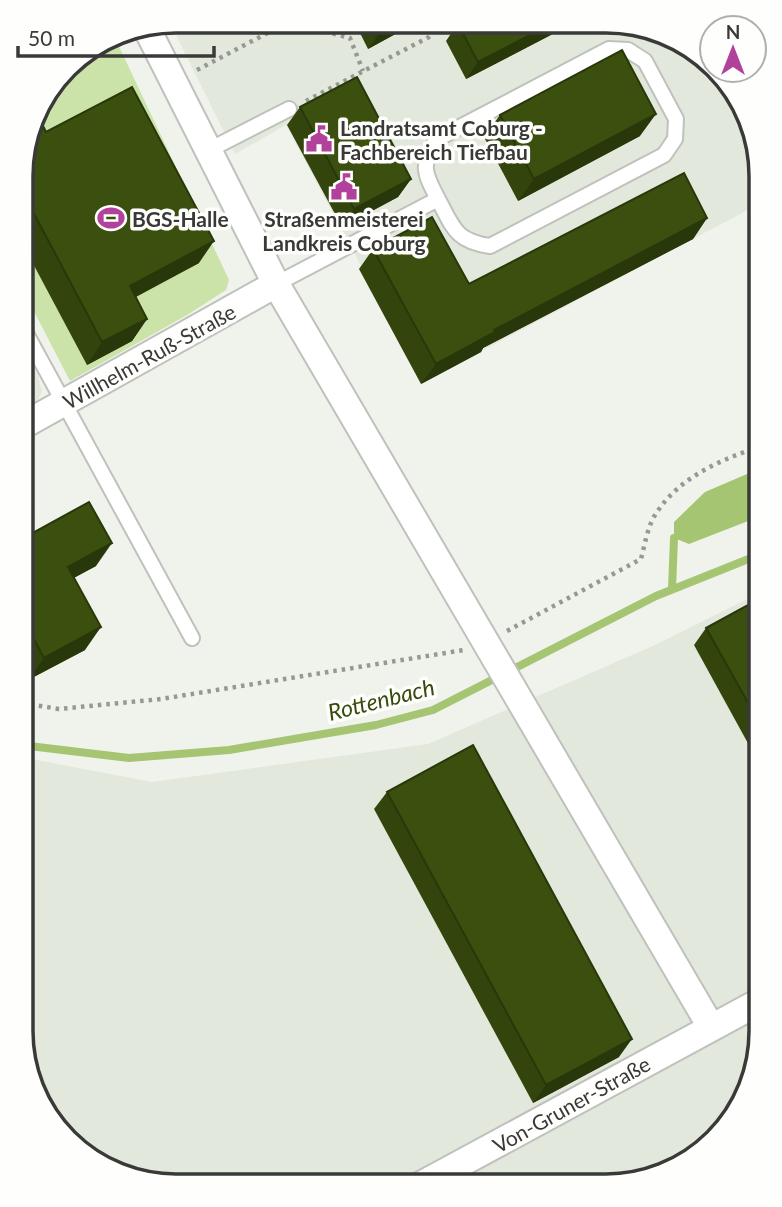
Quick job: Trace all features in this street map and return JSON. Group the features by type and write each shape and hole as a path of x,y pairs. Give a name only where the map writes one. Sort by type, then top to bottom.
{"street":[{"path":"150,36 276,284 712,1027"},
{"name":"Willhelm-Ruß-Straße","path":"33,420 276,284"},
{"name":"Von-Gruner-Straße","path":"441,1174 748,1008"}],"lane":[{"path":"609,49 628,50 645,61 676,119 675,138 664,155 490,246 471,243 455,231 438,199 425,174 426,155 437,138 609,49"},
{"path":"209,150 289,109"},
{"path":"276,284 438,199"},
{"path":"33,346 192,638"}],"path":[{"path":"174,83 267,33"},
{"path":"331,33 350,38 363,71"},
{"path":"289,109 433,33"},
{"path":"33,705 59,709 161,699 455,653 486,643 641,559 655,514 681,484 722,460 749,450"}],"shaded area":[{"name":"Straßenmeisterei Landkreis Coburg","path":"175,33 624,34 643,38 677,52 698,67 698,84 715,84 719,89 738,122 746,148 749,209 423,382 286,125 235,154"},
{"name":"BGS-Halle","path":"119,46 229,280 226,290 187,315 70,381 33,309 34,158 44,122 63,89 97,57"},
{"path":"33,366 42,391 33,407"},
{"path":"749,473 749,521 689,544 674,538 674,522 705,492"},
{"path":"749,598 748,1040 746,1059 734,1094 713,1125 693,1144 660,1163 624,1173 176,1174 139,1169 105,1155 75,1132 63,1118 44,1085 34,1049 33,759 152,782 428,744 655,645"}],"building":[{"path":"463,33 534,33 478,62"},
{"path":"622,50 656,114 534,179 500,115"},
{"path":"357,77 411,179 354,209 300,107"},
{"path":"132,87 214,241 130,286 147,319 102,342 33,212 34,158 43,125 46,132"},
{"path":"684,173 707,218 494,330 495,332 436,364 373,249 432,217 469,284"},
{"path":"89,502 112,543 68,567 101,627 44,658 33,638 33,533"},
{"path":"749,605 748,704 706,628"},
{"path":"473,745 632,1039 546,1085 387,792"}],"waterway":[{"path":"672,589 674,538"},
{"name":"Rottenbach","path":"33,746 129,758 229,750 376,725 433,710 656,596 749,559"}],"place":[{"name":"Landratsamt Coburg - Fachbereich Tiefbau","path":"319,139"},
{"name":"Straßenmeisterei Landkreis Coburg","path":"344,187"},
{"name":"BGS-Halle","path":"111,218"}]}
